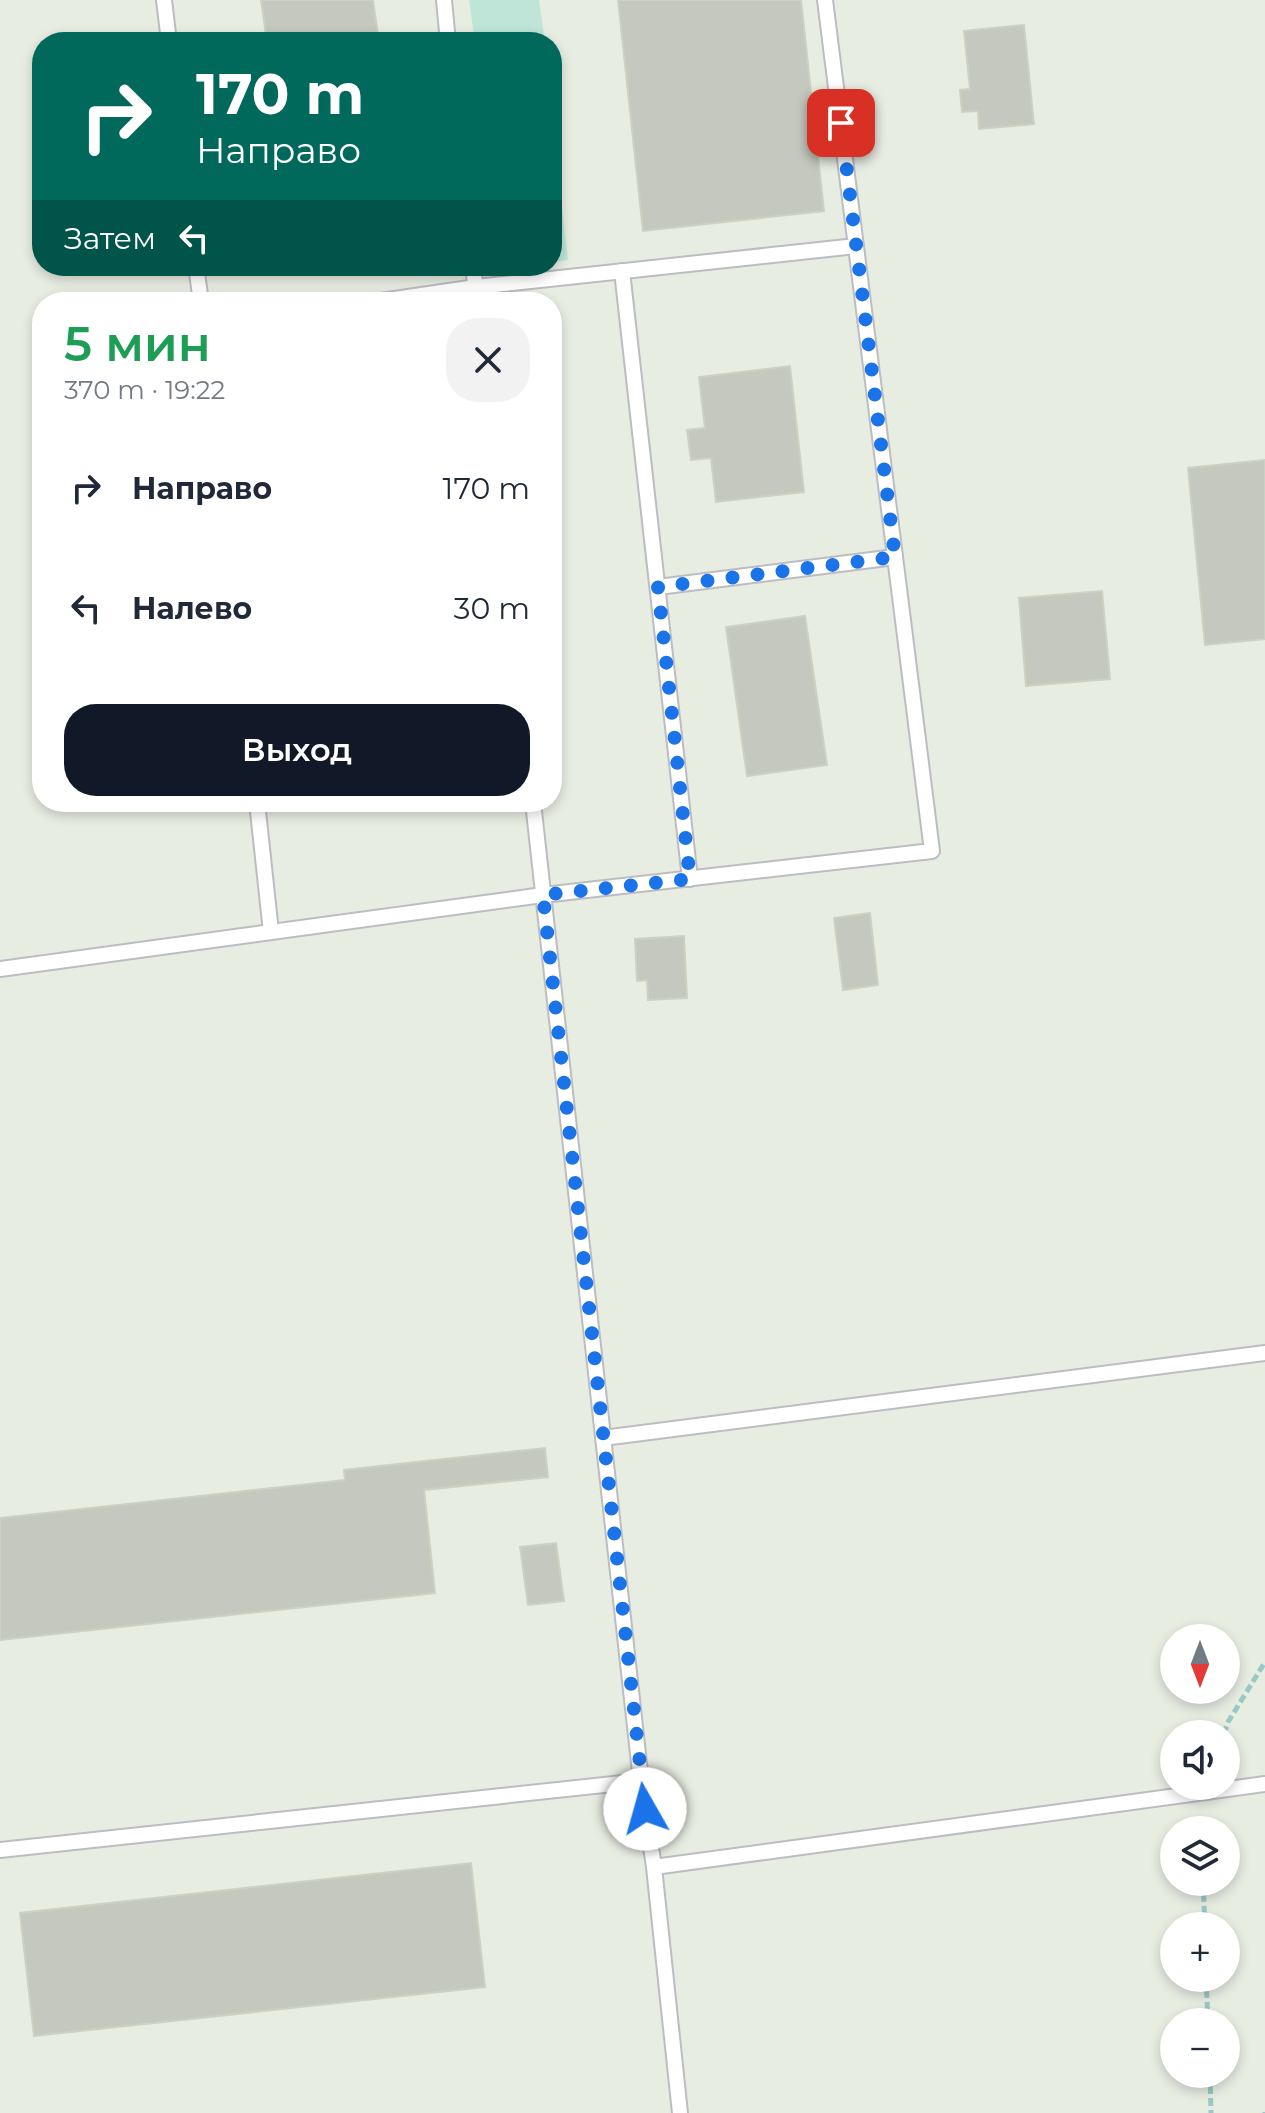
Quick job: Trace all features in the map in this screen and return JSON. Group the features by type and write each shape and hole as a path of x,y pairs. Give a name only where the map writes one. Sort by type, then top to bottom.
{"lane":[{"path":"164,0 168,32"},
{"path":"444,0 447,32"},
{"path":"0,969 543,895 932,851 825,0"},
{"path":"489,292 622,271 856,246"},
{"path":"622,271 690,879"},
{"path":"658,587 895,557"},
{"path":"258,812 271,932"},
{"path":"534,812 680,2113"},
{"path":"603,1438 1265,1353"},
{"path":"0,1850 641,1781"},
{"path":"654,1867 1265,1784"}],"path":[{"path":"1229,1720 1265,1662"},
{"path":"1210,2088 1211,2113"}],"shaded area":[{"path":"469,0 539,0 544,32 474,32"},
{"path":"562,208 568,260 562,261"}],"building":[{"path":"261,0 373,0 378,32 266,32"},
{"path":"618,0 801,0 824,211 643,231"},
{"path":"1024,25 1034,124 979,129 978,111 962,112 960,90 970,89 964,31"},
{"path":"790,366 804,492 716,502 711,458 691,460 687,430 705,428 699,377"},
{"path":"1265,460 1265,639 1205,645 1188,468"},
{"path":"1102,591 1110,679 1026,686 1019,598"},
{"path":"805,616 827,765 747,776 726,627"},
{"path":"870,913 878,985 843,990 834,918"},
{"path":"684,936 687,998 648,1000 647,980 637,981 635,939"},
{"path":"545,1448 548,1477 424,1490 435,1593 0,1640 0,1518 345,1480 344,1470"},
{"path":"556,1543 564,1601 528,1605 520,1547"},
{"path":"471,1863 485,1987 34,2036 20,1913"}],"route":[{"path":"645,1809 543,895 690,879 658,587 895,557 841,123"}]}
